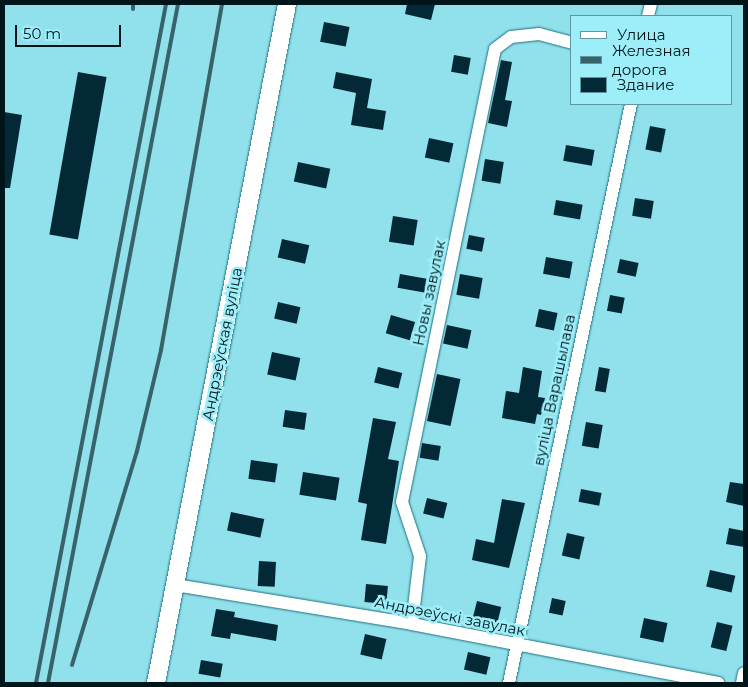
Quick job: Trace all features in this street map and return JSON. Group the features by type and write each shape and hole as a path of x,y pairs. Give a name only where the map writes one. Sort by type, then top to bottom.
{"main road":[{"name":"Андрэеўская вуліца","path":"156,683 287,4"}],"street":[{"name":"Новы завулак","path":"412,624 420,556 402,502 495,49 511,37 539,34 570,42"},
{"name":"вуліца Варашылава","path":"509,683 630,105"},
{"name":"Андрэеўскі завулак","path":"175,585 412,624 517,646 718,683"},
{"path":"742,683 744,673"}],"building":[{"path":"407,4 435,4 431,20 405,14"},
{"path":"324,22 350,27 346,47 320,42"},
{"path":"454,55 471,58 468,75 451,72"},
{"path":"501,60 512,62 505,100 512,101 507,127 488,123"},
{"path":"78,72 107,77 78,240 49,234"},
{"path":"336,72 372,79 367,108 386,111 383,130 351,125 356,93 333,88"},
{"path":"4,112 22,115 10,188 4,188"},
{"path":"650,126 666,129 661,153 645,150"},
{"path":"429,138 453,143 449,163 425,158"},
{"path":"566,145 595,150 592,166 563,161"},
{"path":"485,159 504,162 500,184 482,181"},
{"path":"298,162 330,169 326,188 294,182"},
{"path":"635,198 654,201 651,219 632,216"},
{"path":"556,200 583,205 580,219 553,215"},
{"path":"393,216 418,220 414,246 389,242"},
{"path":"469,235 485,238 482,252 466,249"},
{"path":"282,239 309,245 305,264 278,258"},
{"path":"546,257 573,262 570,278 543,274"},
{"path":"620,259 639,263 636,277 617,273"},
{"path":"400,274 427,279 424,292 398,288"},
{"path":"460,274 483,278 479,299 456,295"},
{"path":"610,295 625,298 622,314 607,311"},
{"path":"278,302 300,307 297,324 274,319"},
{"path":"539,309 558,313 554,331 535,327"},
{"path":"391,315 415,322 410,340 386,333"},
{"path":"447,325 471,330 468,349 443,344"},
{"path":"272,352 300,358 296,381 267,374"},
{"path":"378,367 402,373 398,389 374,383"},
{"path":"523,367 542,371 538,397 545,398 541,415 537,414 535,424 502,418 506,391 519,393"},
{"path":"599,367 610,369 606,393 595,391"},
{"path":"437,374 460,379 450,426 427,421"},
{"path":"285,410 307,413 304,430 283,427"},
{"path":"373,418 396,422 388,459 399,461 386,544 361,540 367,504 358,502"},
{"path":"586,422 603,425 599,449 582,446"},
{"path":"422,443 441,446 438,461 420,458"},
{"path":"251,460 278,464 275,483 248,479"},
{"path":"303,472 340,478 336,501 299,495"},
{"path":"730,482 744,484 744,506 726,502"},
{"path":"581,489 602,493 599,506 579,502"},
{"path":"427,498 447,503 444,519 423,514"},
{"path":"502,499 525,503 509,568 472,560 476,539 494,543"},
{"path":"231,512 264,519 260,538 227,531"},
{"path":"729,528 744,531 744,547 726,544"},
{"path":"567,533 585,537 579,559 562,555"},
{"path":"259,561 276,562 275,587 258,586"},
{"path":"710,570 735,576 732,592 706,587"},
{"path":"366,584 388,586 386,604 364,602"},
{"path":"552,598 566,601 563,616 549,613"},
{"path":"477,601 501,607 496,627 472,621"},
{"path":"216,609 235,612 234,617 278,625 276,641 231,633 230,639 211,636"},
{"path":"644,618 667,623 663,643 640,638"},
{"path":"717,622 733,626 726,651 711,647"},
{"path":"365,634 386,639 382,659 360,654"},
{"path":"468,652 490,657 486,675 464,670"},
{"path":"201,660 223,664 220,678 199,674"}],"railway":[{"path":"133,4 133,9"},
{"path":"36,683 166,4"},
{"path":"48,683 178,4"},
{"path":"72,665 137,451 161,350 222,4"}]}
